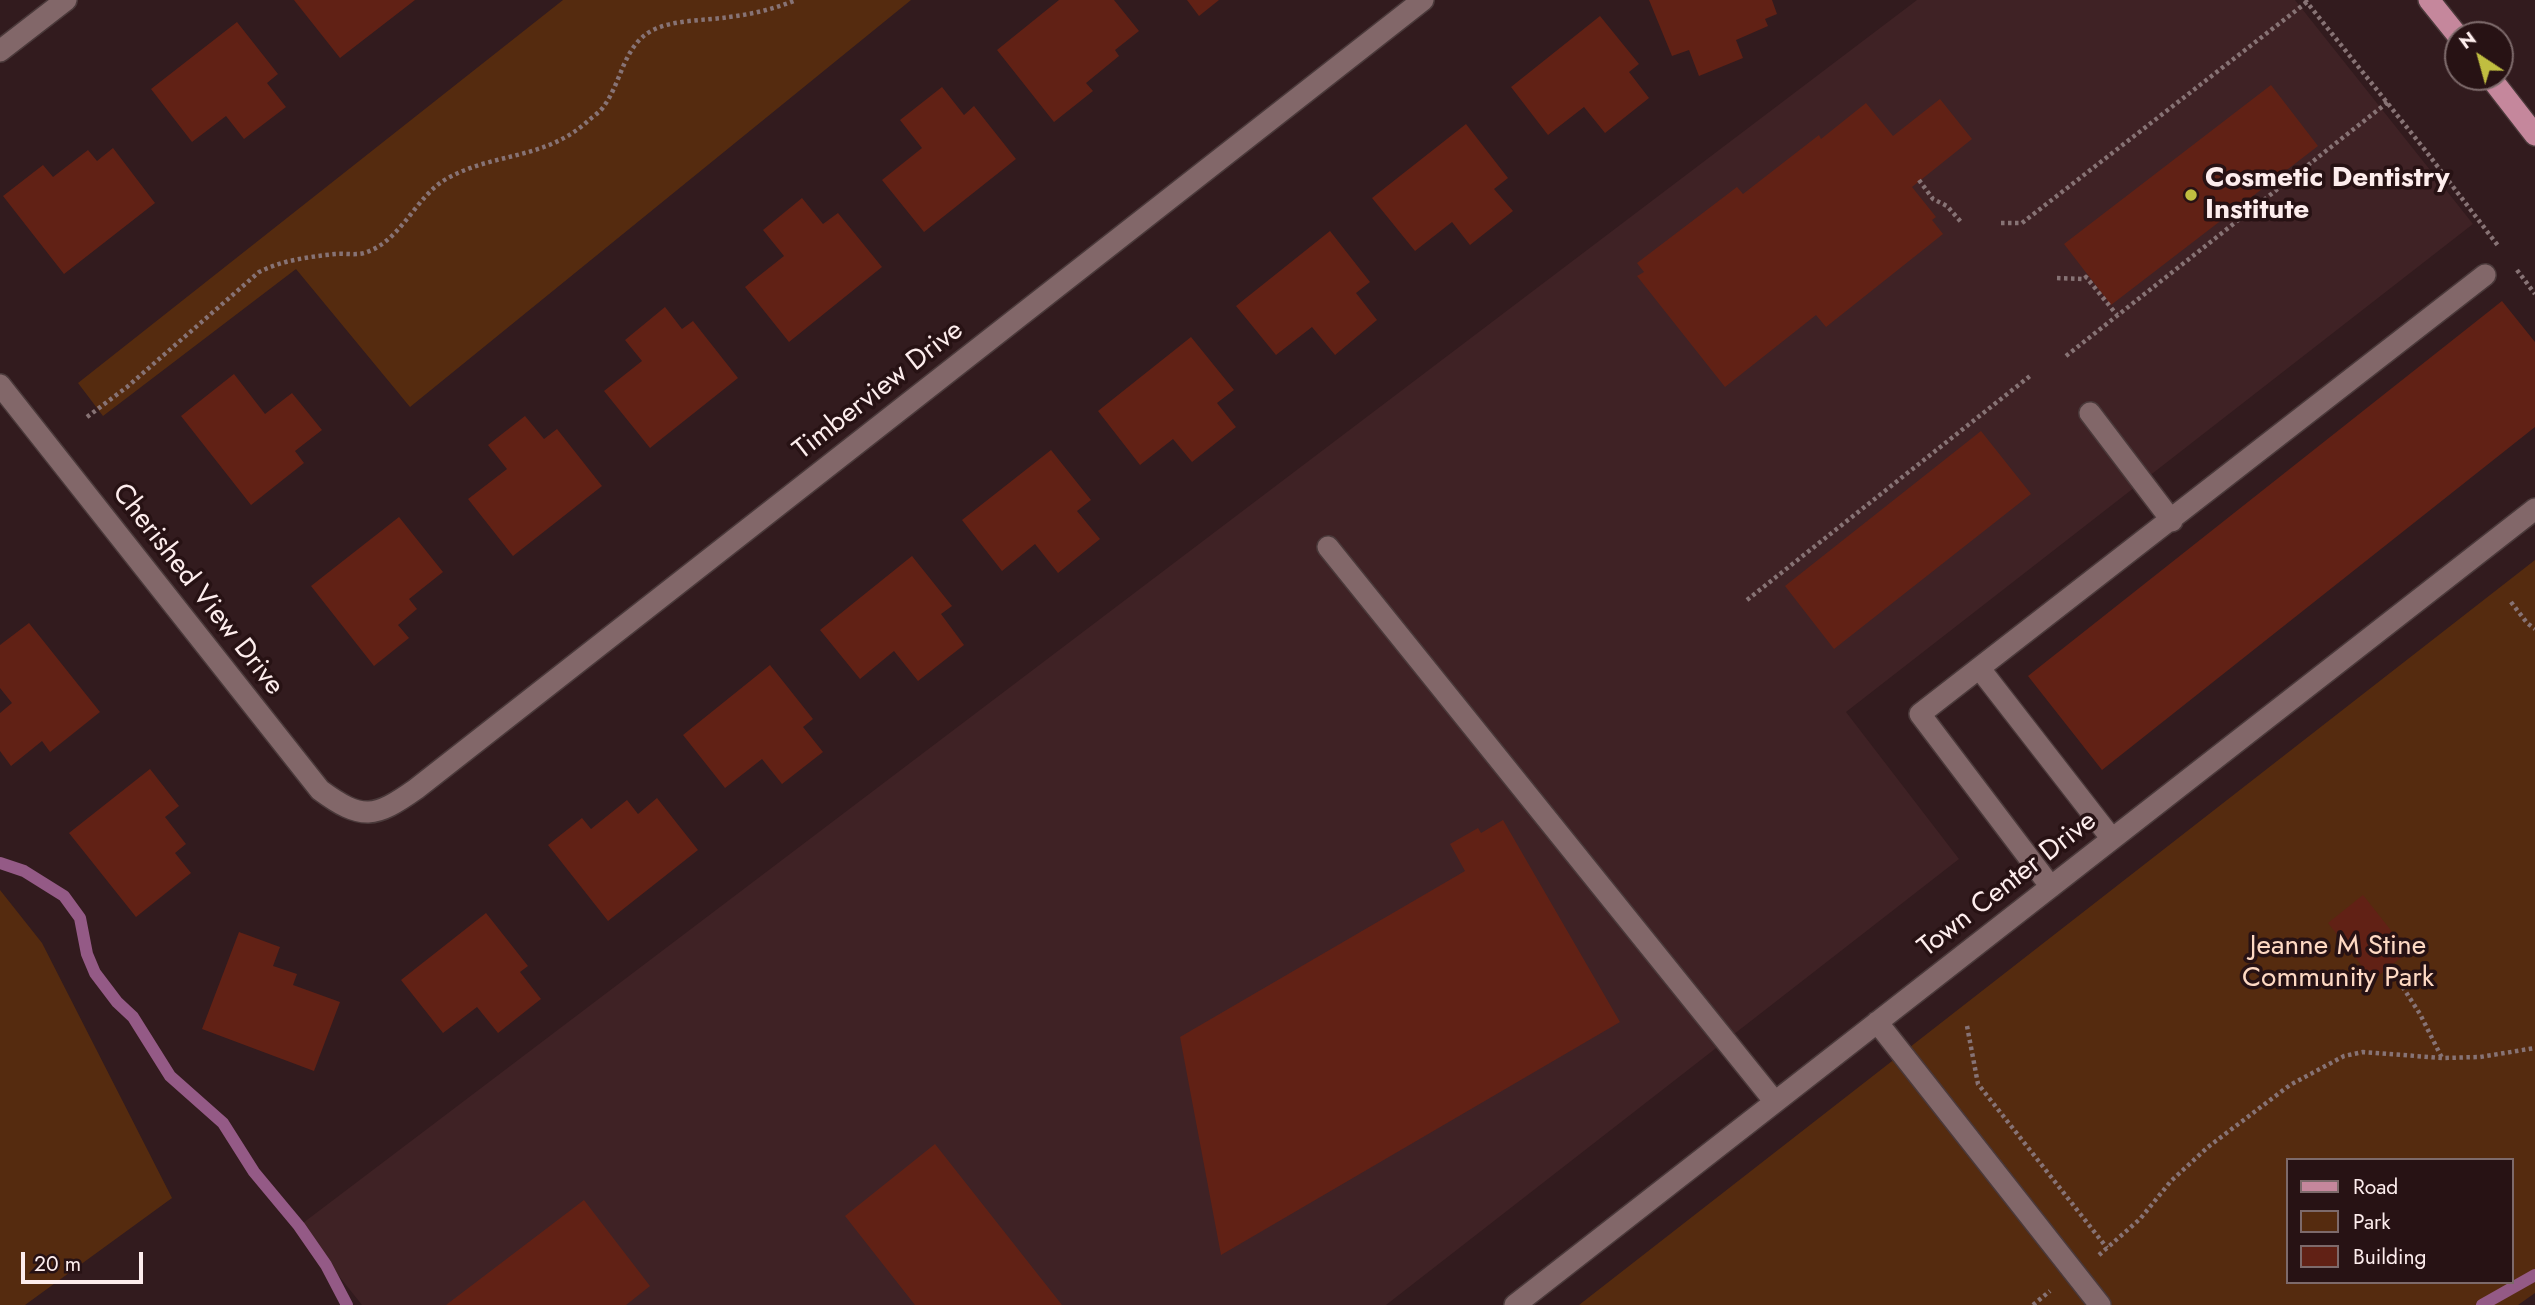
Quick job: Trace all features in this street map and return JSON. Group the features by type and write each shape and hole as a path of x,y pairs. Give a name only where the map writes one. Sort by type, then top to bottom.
{"main road":[{"path":"2430,0 2446,21"},
{"path":"2501,91 2535,135"}],"street":[{"path":"0,51 66,0"},
{"name":"Timberview Drive","path":"363,814 390,808 416,789 1423,0"},
{"path":"2051,887 1920,714 2172,521 2485,275"},
{"name":"Cherished View Drive","path":"0,385 320,790 340,804 363,814"},
{"path":"2090,413 2172,521"},
{"name":"Town Center Drive","path":"1515,1305 2535,509"},
{"path":"1328,547 1775,1102"},
{"path":"1980,669 2112,839"},
{"path":"1877,1022 2100,1305"}],"path":[{"path":"87,417 127,387 258,272 279,261 365,253 383,244 434,187 447,178 471,167 522,156 560,142 604,106 637,40 654,29 683,22 767,11 796,0"},
{"path":"2001,223 2022,223 2306,1 2388,102 2505,255"},
{"path":"2066,356 2388,102"},
{"path":"1919,180 1933,199 1947,206 1961,222"},
{"path":"2513,265 2535,294"},
{"path":"2057,278 2086,277 2117,315"},
{"path":"1746,600 2030,376"},
{"path":"2511,602 2535,629"},
{"path":"2395,975 2420,1014 2442,1058"},
{"path":"1967,1026 1978,1084 2106,1248"},
{"path":"2094,1260 2128,1231 2171,1181 2208,1147 2256,1110 2318,1069 2344,1056 2363,1052 2442,1058 2480,1057 2535,1048"},
{"path":"2033,1305 2058,1286"}],"shaded area":[{"path":"1917,0 2295,0 2473,224 1846,712 1959,859 1386,1305 362,1305 299,1226"}],"green space":[{"path":"563,0 911,0 410,407 296,269 103,416 78,383"},
{"name":"Jeanne M Stine Community Park","path":"2535,560 2535,1293 2518,1305 1579,1305"},
{"path":"0,890 42,943 172,1198 25,1305 0,1305"}],"building":[{"path":"294,0 415,0 340,58"},
{"path":"1059,0 1114,0 1139,31 1115,50 1119,56 1086,83 1093,91 1054,122 997,50"},
{"path":"1187,0 1219,0 1199,16"},
{"path":"1649,0 1772,0 1777,14 1765,19 1768,26 1736,40 1743,58 1699,76 1689,50 1672,56"},
{"path":"1600,16 1639,64 1629,72 1649,98 1605,133 1584,107 1548,135 1511,87"},
{"path":"237,22 278,74 267,83 286,107 244,139 226,116 192,142 151,89"},
{"name":"Cosmetic Dentistry Institute","path":"2271,85 2318,146 2111,305 2064,244"},
{"path":"942,87 964,115 974,106 1016,159 924,232 882,180 922,148 900,120"},
{"path":"1940,99 1972,139 1912,187 1936,217 1932,220 1943,234 1826,327 1816,315 1725,387 1637,276 1644,272 1637,263 1737,187 1743,194 1819,135 1821,139 1866,103 1893,136"},
{"path":"1466,124 1508,178 1494,189 1513,211 1470,245 1452,222 1415,251 1372,198"},
{"path":"113,148 155,203 64,274 3,196 43,165 53,177 88,150 97,161"},
{"path":"802,198 823,224 838,213 882,267 789,342 745,287 784,256 763,230"},
{"path":"1330,231 1370,282 1356,293 1377,320 1335,355 1312,327 1276,355 1236,306"},
{"path":"2502,301 2535,342 2535,427 2102,770 2028,676"},
{"path":"665,307 682,329 693,321 738,378 650,448 604,391 642,361 625,340"},
{"path":"1191,337 1234,390 1217,403 1236,427 1192,462 1173,439 1140,465 1098,411"},
{"path":"234,374 265,414 292,393 322,430 295,451 304,463 251,505 181,416"},
{"path":"525,416 544,439 557,429 602,486 513,556 468,499 507,469 488,445"},
{"path":"1981,431 2031,494 1834,649 1785,586"},
{"path":"1051,450 1091,500 1077,511 1100,539 1058,573 1035,544 1002,571 962,520"},
{"path":"399,517 443,572 409,599 417,609 398,625 409,638 374,666 311,586"},
{"path":"912,556 952,606 941,614 964,645 918,681 894,651 860,679 820,630"},
{"path":"29,623 100,712 50,752 42,741 11,766 0,751 0,713 12,703 0,688 0,645"},
{"path":"770,665 813,719 803,727 823,752 782,784 762,759 725,788 683,735"},
{"path":"150,769 179,806 165,817 186,844 175,853 191,873 136,917 69,833"},
{"path":"657,798 698,850 608,921 548,845 582,818 591,829 627,800 638,814"},
{"path":"1503,820 1620,1022 1221,1255 1180,1037 1465,871 1450,844 1478,828 1481,833"},
{"path":"2363,895 2408,952 2373,980 2328,923"},
{"path":"486,913 528,966 520,972 541,999 498,1033 477,1007 443,1033 401,980"},
{"path":"239,932 280,947 273,966 297,974 293,985 340,1002 314,1071 202,1029"},
{"path":"935,1144 1062,1305 915,1305 845,1216"},
{"path":"584,1200 650,1286 626,1305 446,1305"}],"waterway":[{"path":"0,863 24,871 64,896 80,918 87,954 95,973 117,1002 133,1017 170,1076 223,1123 254,1172 299,1226 326,1265 347,1305"},
{"path":"2482,1305 2535,1275"}],"place":[{"name":"Cosmetic Dentistry Institute","path":"2191,195"}]}
